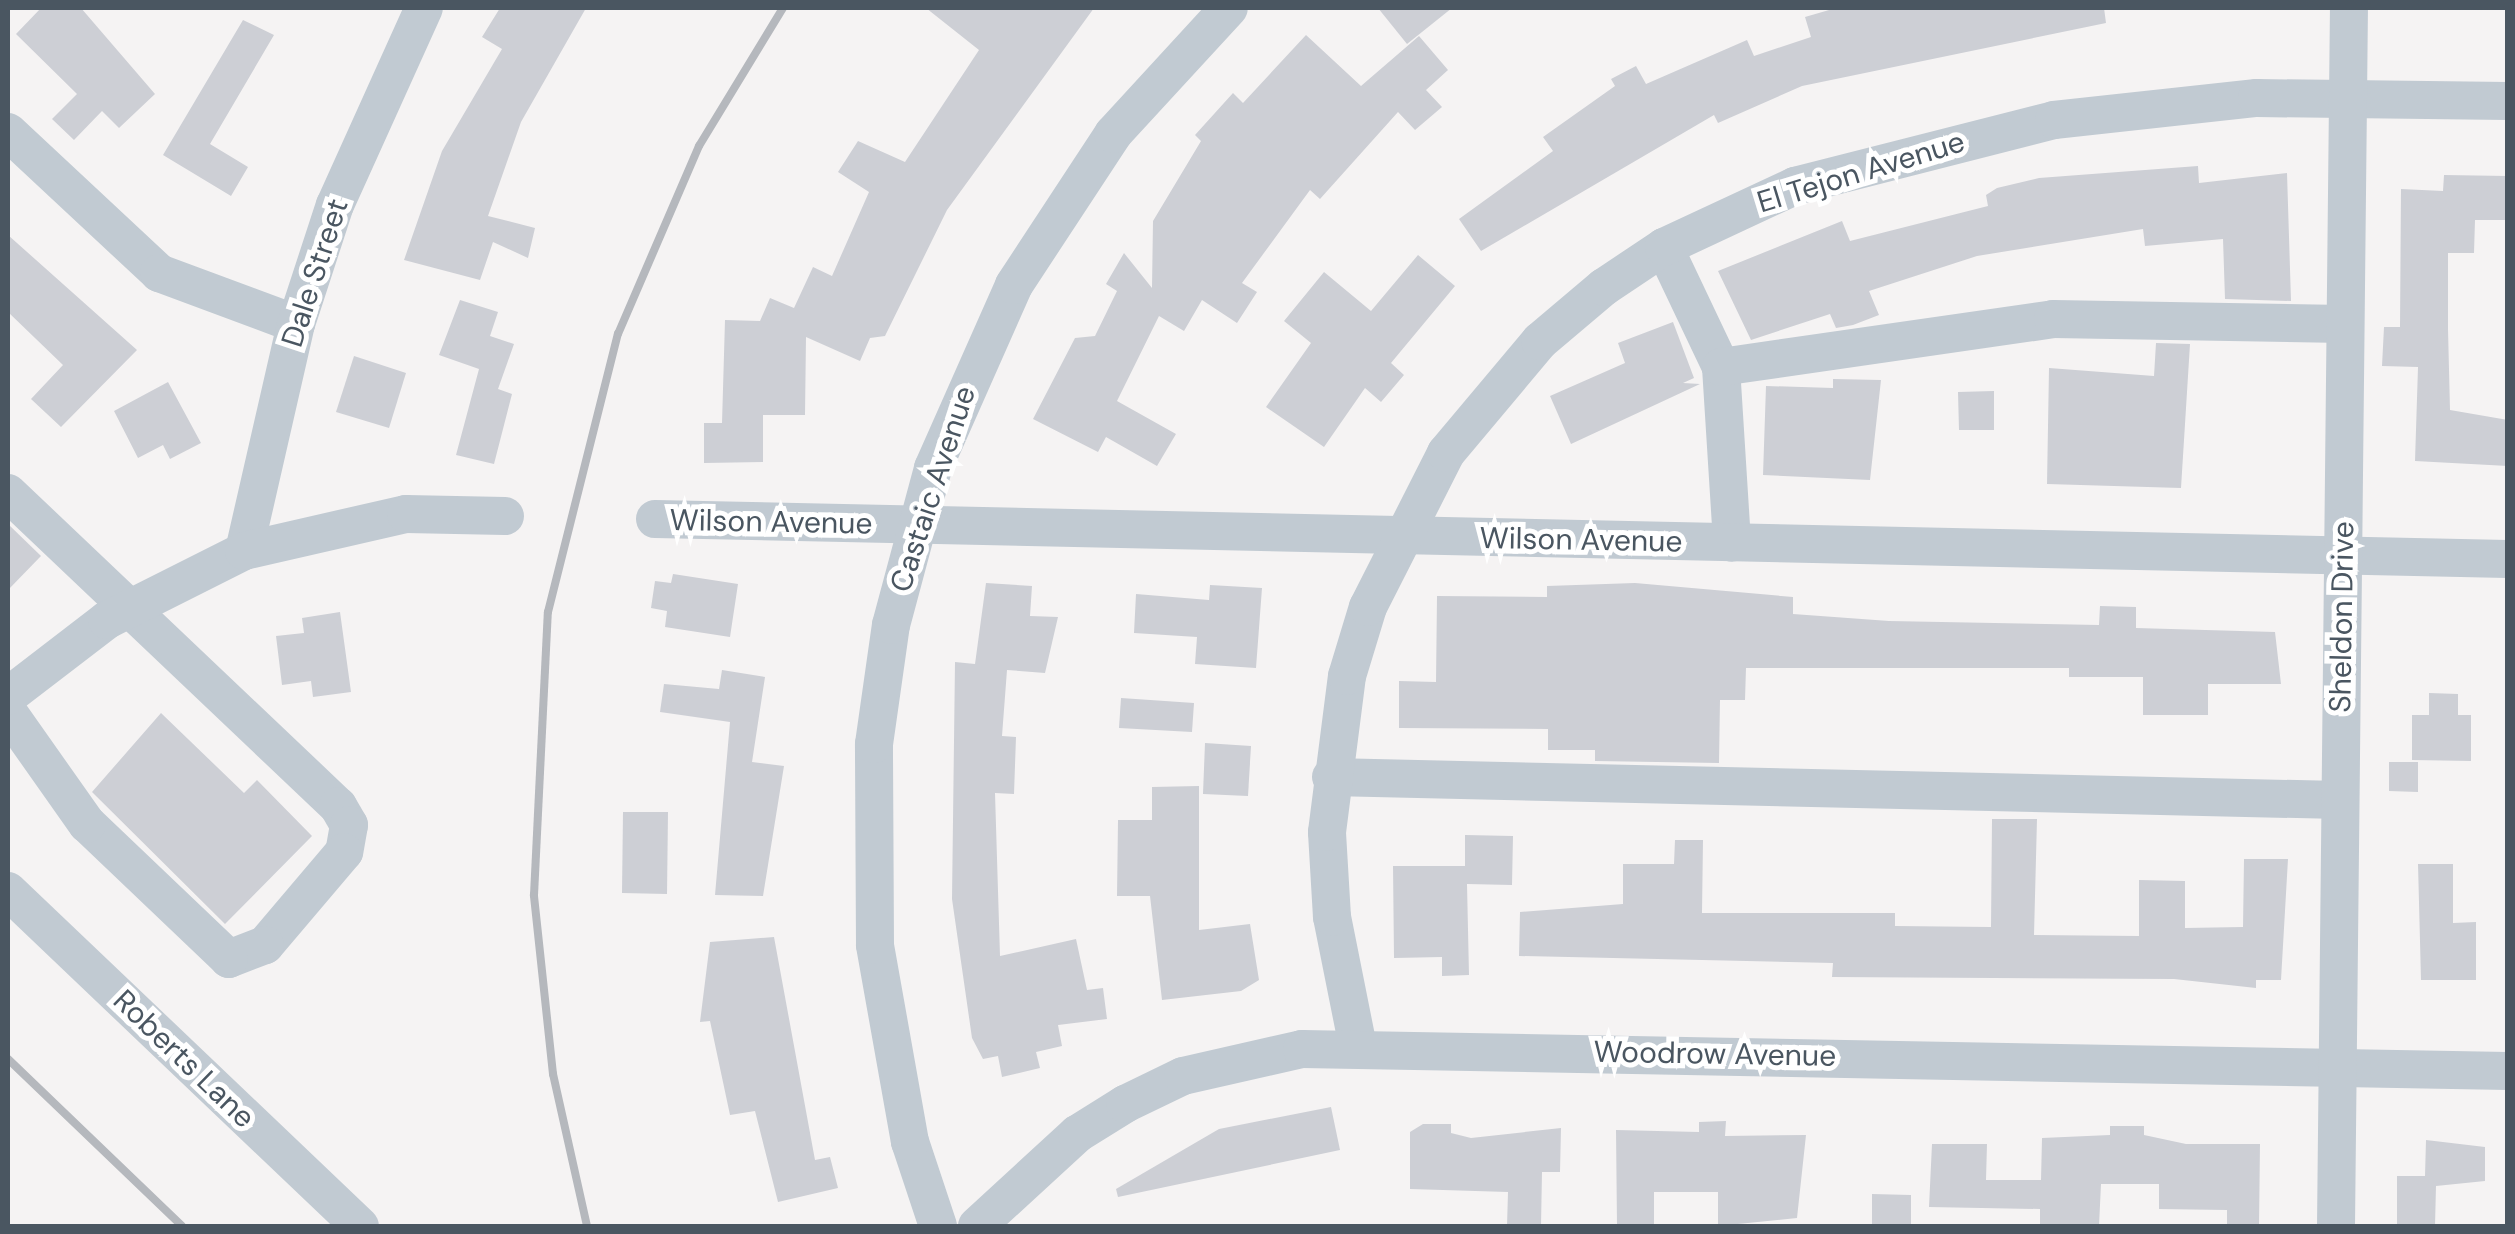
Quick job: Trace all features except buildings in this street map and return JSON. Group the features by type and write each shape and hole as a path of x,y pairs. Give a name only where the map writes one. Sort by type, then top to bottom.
{"street":[{"name":"Dale Street","path":"244,550 296,324 336,205 424,8"},
{"name":"Castaic Avenue","path":"938,1226 888,1044 870,844 890,624 914,526 969,374 1014,285 1113,134 1229,8"},
{"name":"Sheldon Drive","path":"2336,1226 2349,8"},
{"name":"El Tejon Avenue","path":"1358,1047 1332,916 1331,777 1347,676 1398,536 1502,381 1591,298 1664,246 1796,186 2036,124 2155,106 2348,98 2508,100"},
{"path":"8,132 159,273 296,324"},
{"path":"1664,246 1721,367 1732,543"},
{"path":"1721,367 2053,319 2345,324"},
{"path":"8,493 348,826 344,852 265,945 228,959 87,824 8,712"},
{"path":"8,696 127,608 244,550 406,514 506,516"},
{"name":"Wilson Avenue","path":"654,520 2508,559"},
{"path":"1331,777 2340,800"},
{"name":"Roberts Lane","path":"8,891 360,1226"},
{"name":"Woodrow Avenue","path":"977,1226 1064,1144 1125,1104 1246,1058 1358,1047 2508,1071"}],"railway":[{"path":"587,1226 553,1074 534,895 548,612 618,334 699,146 783,8"},
{"path":"8,1059 182,1226"}]}
